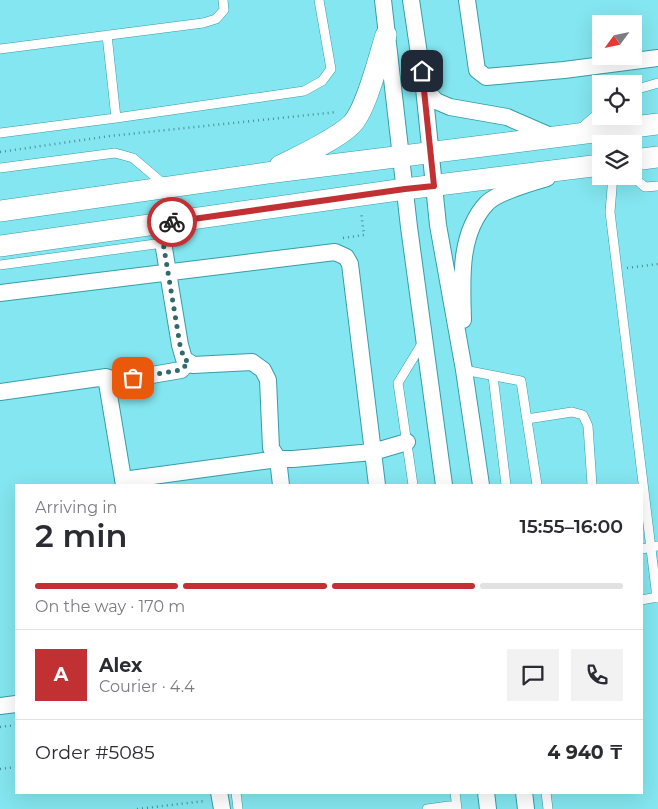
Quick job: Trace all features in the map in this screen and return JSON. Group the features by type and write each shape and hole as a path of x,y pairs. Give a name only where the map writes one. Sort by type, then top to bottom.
{"street":[{"path":"383,0 405,189 444,484"},
{"path":"411,0 424,88 438,225 482,484"},
{"path":"467,0 477,70 486,77 564,70 658,58"},
{"path":"267,173 328,140 351,125 361,111 386,35"},
{"path":"424,88 436,101 450,107 507,118 563,136"},
{"path":"0,211 267,173 658,124"},
{"path":"642,159 658,157"},
{"path":"0,246 161,234 405,189 592,166"},
{"path":"464,370 463,296 465,251 470,229 488,202 516,188 592,167"},
{"path":"161,234 184,359 193,365 252,362 263,370 268,380 271,448 278,458 281,484"},
{"path":"0,293 335,252 346,257 350,264 377,484"},
{"path":"0,392 106,377 117,381 181,370 189,362"},
{"path":"106,377 124,482 278,458 293,460 372,452 407,442"},
{"path":"0,706 15,704"},
{"path":"486,794 488,809"},
{"path":"524,794 526,809"}],"lane":[{"path":"0,49 204,23 216,19 224,10 223,0"},
{"path":"0,133 304,91 322,81 331,69 319,0"},
{"path":"107,35 116,118"},
{"path":"642,88 658,83"},
{"path":"563,136 592,117"},
{"path":"0,168 115,153 133,158 168,187"},
{"path":"642,184 645,187 658,186"},
{"path":"612,185 610,212 655,547 658,597 643,600"},
{"path":"0,265 161,234"},
{"path":"413,484 398,383 424,340"},
{"path":"464,370 521,382 537,484"},
{"path":"493,376 506,484"},
{"path":"528,419 572,412 583,415 588,426 592,484"},
{"path":"236,794 238,809"},
{"path":"427,809 456,807 455,794"},
{"path":"546,794 548,809"}],"path":[{"path":"0,152 110,136 355,110 361,111"},
{"path":"617,269 658,264"},
{"path":"0,727 15,725"},
{"path":"0,769 15,767"},
{"path":"137,809 221,800"}],"way so far":[{"path":"133,378 181,370 189,362 184,359 180,345 160,224 172,222"}],"route":[{"path":"172,222 434,186 422,71"}]}
